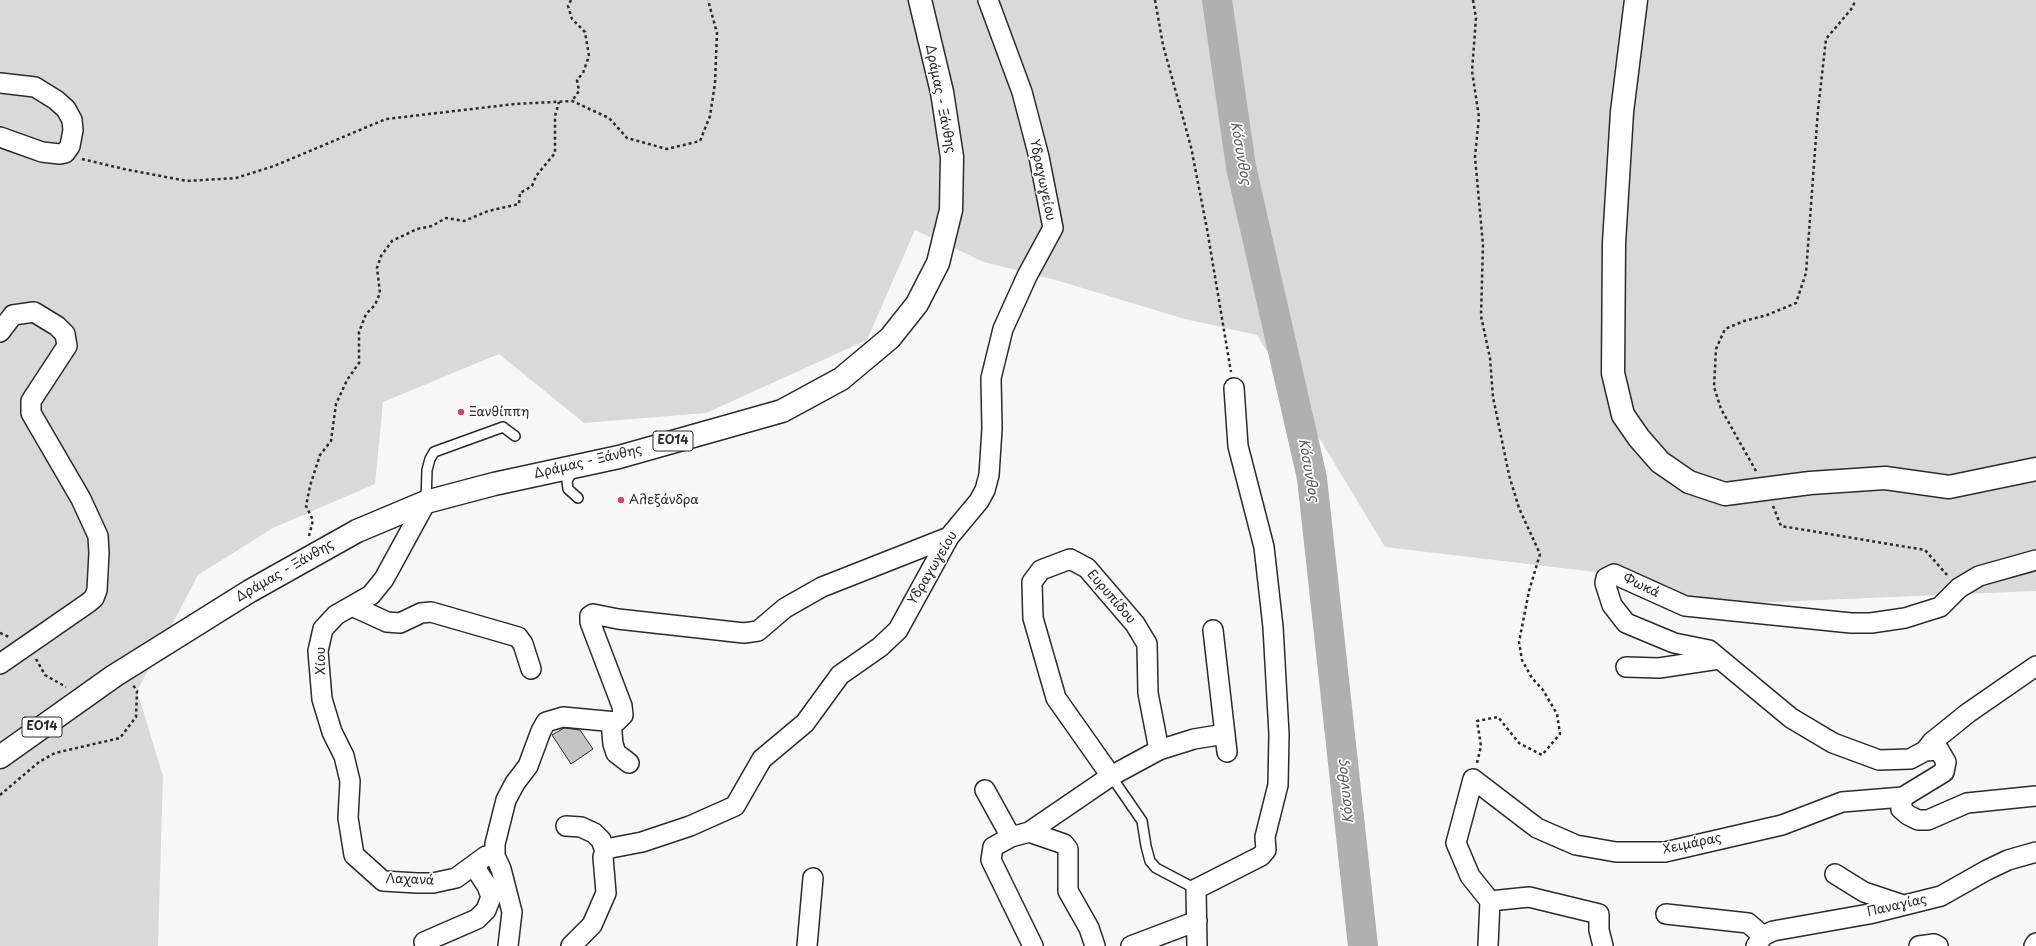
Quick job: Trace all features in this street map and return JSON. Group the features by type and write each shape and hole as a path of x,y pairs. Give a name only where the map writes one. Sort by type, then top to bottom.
{"main road":[{"name":"Δράμας - Ξάνθης","path":"0,757 124,670 250,591 357,531 426,502 494,484 619,457 782,411 841,379 890,338 917,304 938,263 951,210 952,157 942,92 920,0"},
{"path":"1636,0 1622,112 1614,243 1612,374 1623,414 1639,438 1660,462 1689,482 1725,494 1810,483 1885,478 1949,487 2036,469"}],"street":[{"name":"Υδραγωγείου","path":"605,851 611,848 642,842 690,826 735,806 762,759 805,723 840,675 880,647 898,630 949,537 979,501 985,490 989,475 992,429 991,378 1003,329 1027,276 1053,228 1039,157 1022,92 988,0"},
{"path":"0,83 35,87 56,100 66,109 72,120 72,141 68,150 60,154 42,152 0,137"},
{"path":"0,332 13,315 34,312 57,326 65,334 67,346 31,401 31,413 81,499 98,536 99,572 97,590 94,598 0,664"},
{"path":"1197,946 1196,889 1261,856 1266,850 1265,837 1278,785 1279,734 1271,612 1264,547 1238,446 1234,388"},
{"name":"Χίου","path":"354,855 348,818 350,781 344,756 332,732 322,699 318,651 323,629 336,615 371,595 384,579 426,502"},
{"path":"508,946 512,912 501,869 495,856 495,844 506,800 515,783 528,766 541,731 546,722 563,717 616,722 623,715 622,706 589,618 594,614 618,619 744,633 758,631 785,608 822,587 949,537"},
{"name":"Ευρυπίδου","path":"1111,776 1056,698 1033,618 1032,582 1041,570 1070,559 1087,568 1135,624 1147,644 1148,693 1160,750"},
{"path":"1959,588 1979,576 2036,560"},
{"name":"Φωκά","path":"1925,751 1910,759 1879,760 1833,743 1791,718 1709,650 1674,643 1626,623 1612,605 1605,583 1606,578 1614,574 1685,606 1851,623 1872,623 1905,618 1940,607 1959,588"},
{"path":"352,606 387,622 400,623 421,613 431,612 518,637 523,644 531,669"},
{"path":"1033,946 991,860 993,847 1010,837 1029,832 1111,776 1160,750 1194,739 1226,743 1213,630"},
{"path":"1626,668 1659,668 1719,659"},
{"path":"1925,751 1932,742 1968,713 2036,666"},
{"path":"611,722 613,744 616,753 629,763"},
{"path":"1925,751 1939,750 1944,756 1946,768 1940,775 1903,797 1901,809 1908,816 1918,820 1928,820 1967,803 2036,796"},
{"path":"1473,779 1456,843 1470,876 1490,902 1488,946"},
{"name":"Χειμάρας","path":"1473,779 1536,828 1576,845 1616,852 1665,852 1782,825 1842,802 1903,797"},
{"path":"985,790 1010,837"},
{"path":"566,826 581,827 594,833 601,840 605,851 603,856 606,893 592,925 571,946"},
{"path":"1029,832 1064,844 1068,849 1068,891 1089,928 1095,946"},
{"name":"Παναγίας","path":"1759,941 1772,931 1869,914 1941,896 2008,860 2036,852"},
{"name":"Λαχανά","path":"354,855 383,881 417,883 449,880 463,874 486,856 495,856"},
{"path":"424,942 477,919 486,910 491,897 487,886 474,866"},
{"path":"1835,874 1864,892 1903,905"},
{"path":"807,946 813,878"},
{"path":"1490,902 1529,896 1595,912 1599,914 1599,930 1603,946"},
{"path":"1666,914 1748,923 1759,941"},
{"path":"1131,946 1197,921"},
{"path":"2034,946 2036,942"},
{"path":"1919,946 1934,944 1938,946"}],"lane":[{"path":"426,502 427,470 434,452 503,427 515,436"},
{"path":"573,467 573,473 567,482 568,489 578,498"},
{"path":"1111,776 1142,821 1150,861 1156,868 1196,889"}],"path":[{"path":"571,0 568,6 570,13 572,19 585,32 589,56 583,73 577,80 579,91 572,101"},
{"path":"60,154 124,169 187,181 236,178 274,166 386,119 464,110 572,101 609,118 627,138 667,149 700,141 710,116 715,83 717,33 708,0"},
{"path":"1155,0 1163,45 1191,147 1207,229 1234,388"},
{"path":"1473,0 1476,18 1472,71 1479,117 1475,157 1483,245 1481,316 1490,358 1493,397 1509,475 1519,508 1540,554 1529,591 1519,642 1522,660 1525,666 1532,678 1543,690 1557,714 1560,734 1542,755 1519,743 1498,717 1477,721 1481,746 1473,779"},
{"path":"1855,0 1853,7 1826,39 1818,110 1806,273 1796,303 1767,315 1744,321 1725,329 1716,349 1714,387 1722,409 1766,489 1781,526 1925,550 1959,588"},
{"path":"321,551 308,538 313,520 306,506 320,455 331,441 336,404 347,380 359,363 359,332 366,314 375,305 380,293 377,268 381,256 392,241 417,229 432,226 446,218 464,221 488,211 519,204 520,193 532,186 536,176 555,153 555,116 559,102"},
{"path":"0,633 28,645 45,675 84,698"},
{"path":"0,795 39,762 55,753 120,738 136,717 137,692 124,670"}],"shaded area":[{"path":"0,0 2036,0 2036,591 1703,605 1638,577 1385,547 1257,335 1185,319 1059,281 984,262 915,230 867,340 706,413 584,423 499,354 383,402 375,484 273,528 198,575 137,691 163,776 158,946 0,946"}],"building":[{"path":"564,728 580,730 593,749 571,764 552,735"}],"waterway":[{"name":"Κόσυνθος","path":"1217,0 1241,167 1312,478 1363,946"}],"place":[{"name":"Ξανθίππη","path":"461,412"},
{"name":"Αλεξάνδρα","path":"621,500"}]}
